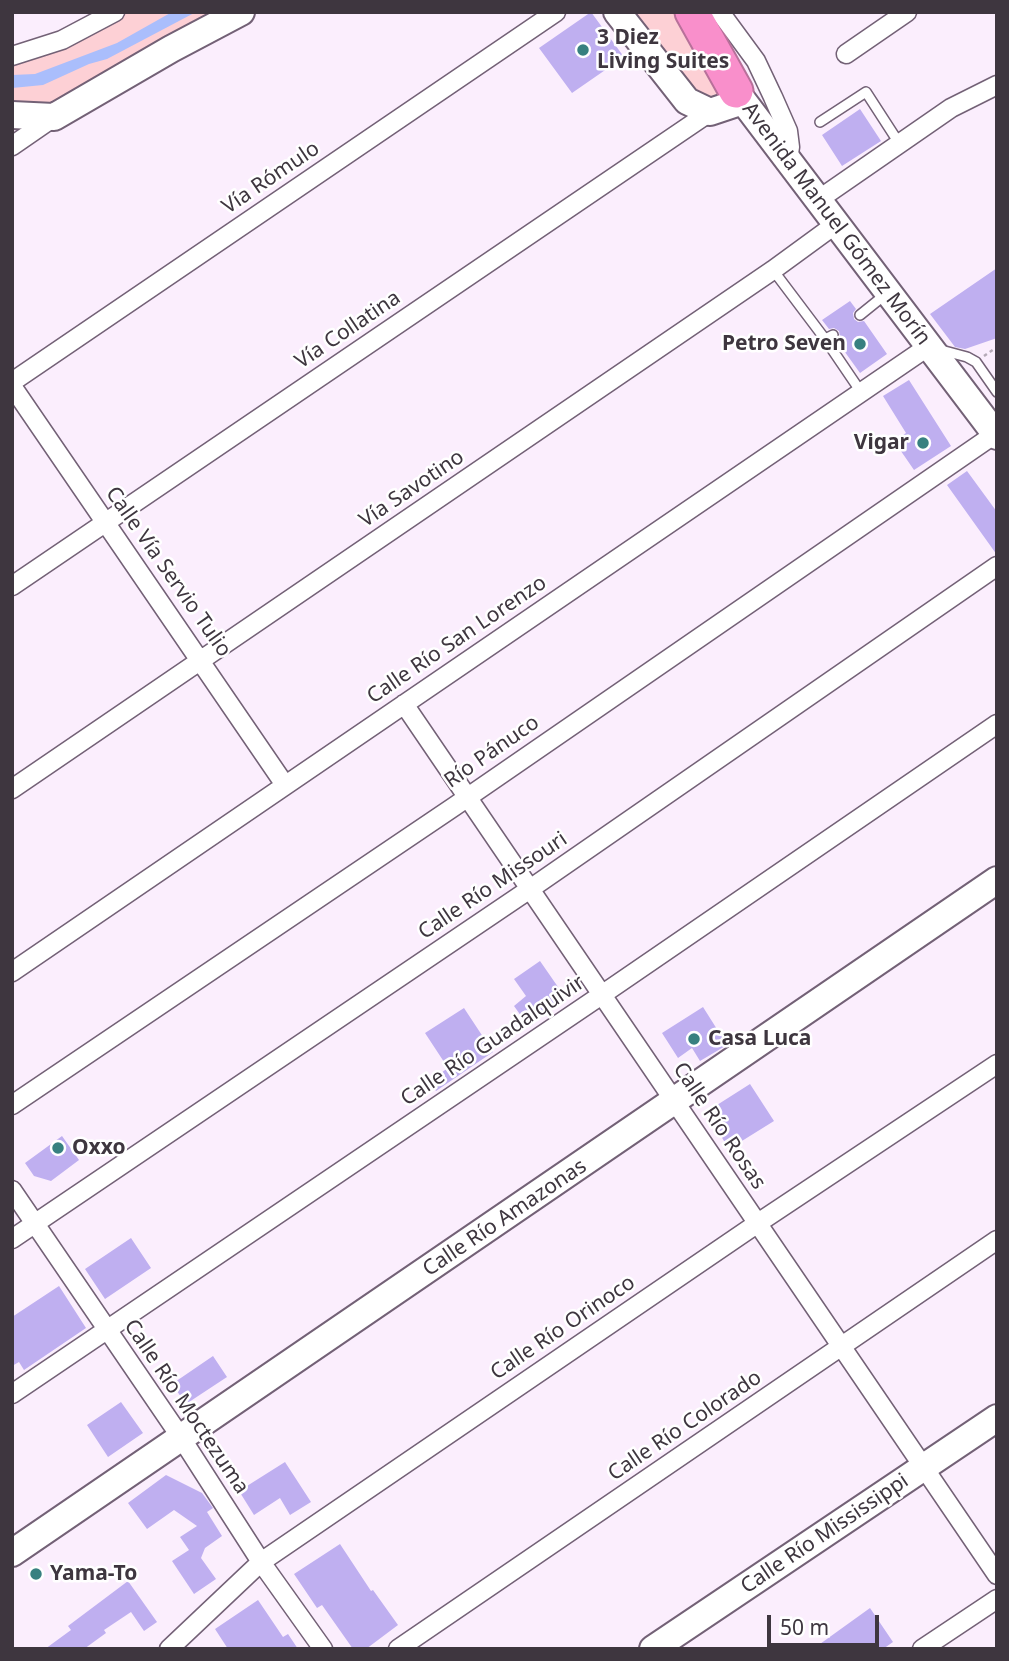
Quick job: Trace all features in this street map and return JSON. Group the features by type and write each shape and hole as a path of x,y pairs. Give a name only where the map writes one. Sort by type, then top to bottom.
{"highway":[{"path":"692,12 739,96"}],"street":[{"path":"12,56 62,40 115,12"},
{"path":"12,146 54,117 242,12"},
{"name":"Vía Rómulo","path":"12,384 556,12"},
{"path":"617,12 687,101 710,112 739,96"},
{"name":"Avenida Manuel Gómez Morín","path":"676,12 836,223 893,289 996,433"},
{"path":"720,12 756,61 773,97 788,131 788,160"},
{"path":"846,54 907,12"},
{"path":"818,200 951,108 997,85"},
{"name":"Vía Collatina","path":"12,586 710,112"},
{"path":"12,115 54,117"},
{"name":"Vía Savotino","path":"12,789 773,270 836,223"},
{"name":"Calle Río San Lorenzo","path":"12,972 861,392 921,328"},
{"name":"Calle Vía Servio Tulio","path":"12,384 285,785"},
{"name":"Río Pánuco","path":"12,1105 468,797 996,433"},
{"name":"Calle Río Missouri","path":"12,1239 530,889 997,566"},
{"name":"Calle Río Rosas","path":"404,704 997,1574"},
{"name":"Calle Río Guadalquivir","path":"12,1394 997,724"},
{"name":"Calle Río Amazonas","path":"12,1553 997,880"},
{"name":"Calle Río Orinoco","path":"169,1649 261,1562 758,1223 997,1064"},
{"name":"Calle Río Moctezuma","path":"12,1190 182,1439 261,1562 323,1649"},
{"name":"Calle Río Colorado","path":"398,1649 997,1240"},
{"name":"Calle Río Mississippi","path":"653,1649 997,1418"},
{"path":"922,1649 997,1598"}],"lane":[{"path":"820,122 866,92 899,143"},
{"path":"773,270 829,337 861,392"},
{"path":"860,315 893,289"},
{"path":"921,328 976,362 997,392"}],"shaded area":[{"path":"115,12 241,12 54,117 12,115 12,56"},
{"path":"614,12 676,12 743,101 710,112"}],"water":[{"path":"172,12 196,12 107,59 89,64 43,85 12,88 12,75 35,74 117,43"}],"building":[{"path":"591,12 624,57 572,93 539,48"},
{"path":"860,109 881,141 842,166 822,135"},
{"path":"997,268 997,338 965,349 955,347 930,314"},
{"name":"Petro Seven","path":"850,301 856,309 853,313 854,319 858,322 864,321 887,354 860,373 837,341 839,331 829,329 822,320"},
{"path":"909,380 951,446 914,470 894,441 906,433 883,396"},
{"path":"967,471 997,512 997,555 947,485"},
{"path":"540,961 565,997 536,1017 538,1020 529,1027 514,1006 526,996 514,979"},
{"name":"Casa Luca","path":"703,1007 727,1045 700,1061 692,1048 678,1058 662,1033"},
{"path":"464,1008 493,1052 436,1091 429,1081 448,1068 425,1033"},
{"path":"750,1084 774,1121 729,1149 706,1112"},
{"name":"Oxxo","path":"62,1136 79,1160 51,1181 34,1176 25,1163"},
{"path":"131,1238 151,1268 105,1299 85,1269"},
{"path":"59,1286 86,1328 24,1370 19,1362 12,1366 12,1317"},
{"path":"213,1356 227,1377 186,1404 172,1384"},
{"path":"121,1402 143,1433 108,1457 87,1425"},
{"path":"285,1462 311,1502 290,1515 280,1498 254,1515 239,1491"},
{"path":"166,1475 202,1493 213,1508 207,1512 222,1536 205,1548 201,1558 216,1579 194,1594 172,1561 189,1550 180,1537 197,1526 174,1510 147,1529 128,1503"},
{"path":"340,1544 371,1591 373,1590 398,1625 366,1649 353,1649 322,1605 317,1608 294,1574"},
{"path":"128,1581 157,1622 144,1631 131,1612 104,1630 106,1633 84,1649 45,1649 71,1630 68,1626"},
{"path":"258,1600 283,1637 288,1634 298,1649 228,1649 215,1629"},
{"path":"870,1608 893,1642 883,1649 813,1649"}],"place":[{"name":"3 Diez Living Suites","path":"583,50"},
{"name":"Petro Seven","path":"860,344"},
{"name":"Vigar","path":"923,443"},
{"name":"Casa Luca","path":"694,1039"},
{"name":"Oxxo","path":"58,1148"},
{"name":"Yama-To","path":"36,1574"}]}
